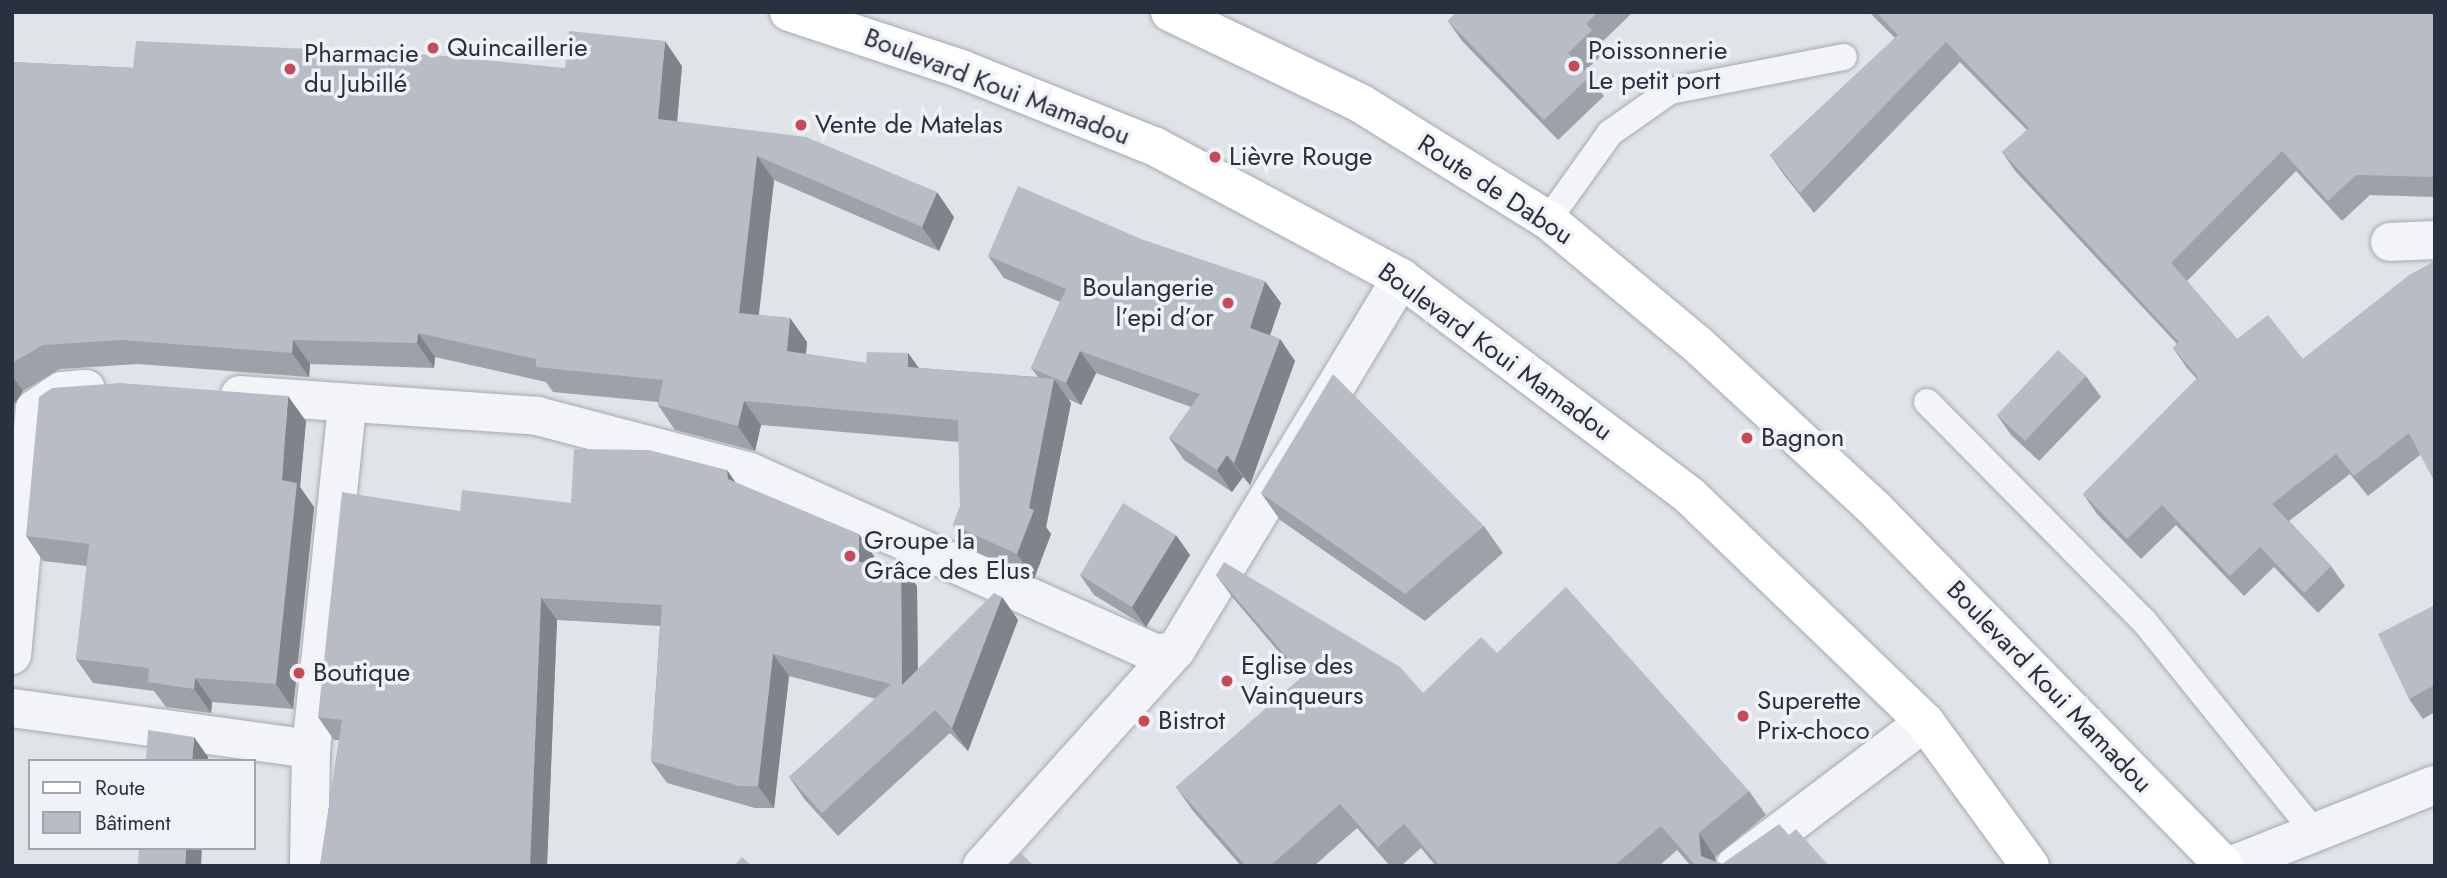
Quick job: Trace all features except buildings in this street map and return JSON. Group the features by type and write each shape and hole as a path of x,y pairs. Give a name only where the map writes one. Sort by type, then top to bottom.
{"main road":[{"name":"Boulevard Koui Mamadou","path":"789,12 961,69 1154,146 1401,278 1690,496 1925,722 2030,866"},
{"name":"Route de Dabou","path":"1170,12 1360,103 1548,220 1697,344 1875,509"},
{"name":"Boulevard Koui Mamadou","path":"1875,509 2224,866"}],"street":[{"path":"2390,242 2435,240"},
{"path":"982,866 1176,650 1401,278"},
{"path":"12,655 35,409 62,391 125,387"},
{"path":"203,392 347,405 537,416 750,471 1136,650 1176,650"},
{"path":"309,866 311,749 347,405"},
{"path":"12,708 311,749"},
{"path":"1735,866 1925,722"},
{"path":"2230,866 2435,785"}],"lane":[{"path":"1548,220 1610,133 1670,91 1844,57"},
{"path":"1927,402 2144,621 2314,832"}],"place":[{"name":"Quincaillerie","path":"433,48"},
{"name":"Poissonnerie Le petit port","path":"1574,66"},
{"name":"Pharmacie du Jubillé","path":"290,69"},
{"name":"Vente de Matelas","path":"801,125"},
{"name":"Lièvre Rouge","path":"1215,157"},
{"name":"Boulangerie l’epi d’or","path":"1228,303"},
{"name":"Bagnon","path":"1747,438"},
{"name":"Groupe la Grâce des Elus","path":"850,556"},
{"name":"Boutique","path":"299,673"},
{"name":"Eglise des Vainqueurs","path":"1227,681"},
{"name":"Superette Prix-choco","path":"1743,716"},
{"name":"Bistrot","path":"1144,721"}]}
